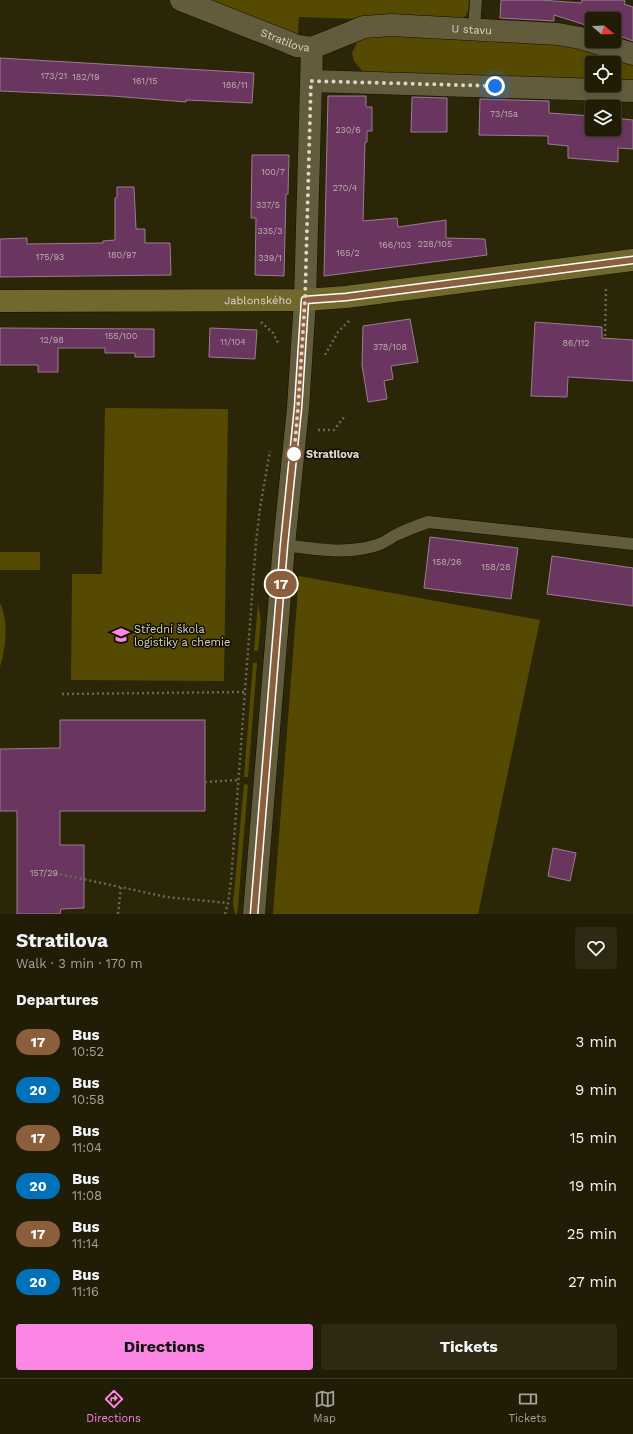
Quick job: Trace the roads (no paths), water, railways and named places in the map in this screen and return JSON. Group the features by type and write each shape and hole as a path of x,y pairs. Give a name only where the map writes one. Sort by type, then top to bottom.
{"street":[{"name":"Stratilova","path":"181,0 297,46 312,48 305,300 297,423 284,545 254,914"},
{"name":"U stavu","path":"312,48 364,27 375,25 558,34 580,38 633,54"},
{"path":"311,81 633,91"},
{"name":"Jablonského","path":"0,301 305,300 346,297 633,260"}],"lane":[{"path":"474,29 476,0"},
{"path":"284,545 331,550 367,548 379,545 403,532 428,522 633,544"}],"place":[{"name":"Stratilova","path":"294,454"},
{"name":"Střední škola logistiky a chemie","path":"121,635"}]}
